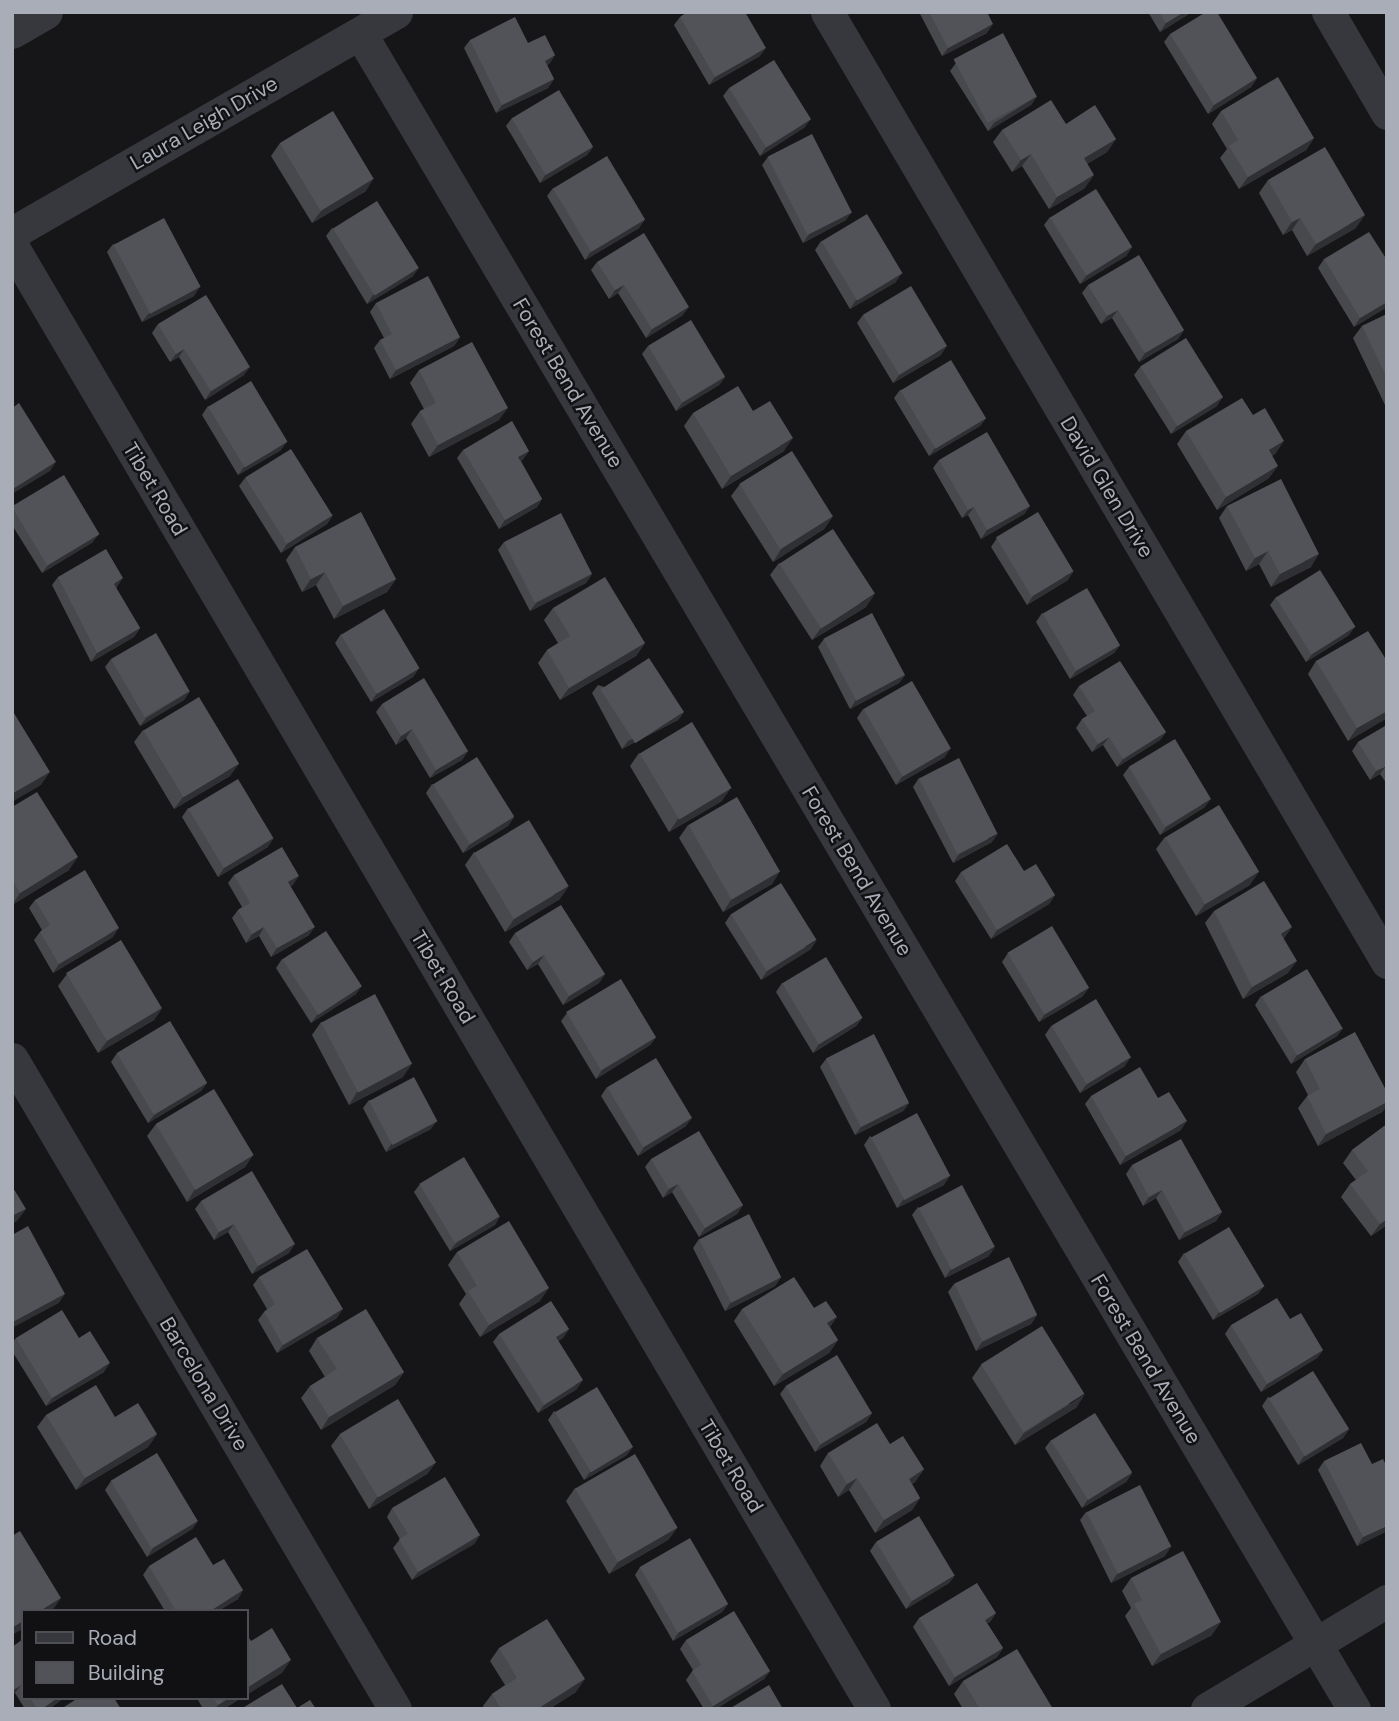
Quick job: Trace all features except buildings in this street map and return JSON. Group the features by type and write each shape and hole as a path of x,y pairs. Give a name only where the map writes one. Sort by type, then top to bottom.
{"street":[{"path":"12,32 46,12"},
{"name":"Laura Leigh Drive","path":"12,233 396,12"},
{"name":"David Glen Drive","path":"827,12 1387,962"},
{"path":"1328,12 1387,113"},
{"name":"Forest Bend Avenue","path":"360,33 1354,1709"},
{"name":"Tibet Road","path":"12,246 874,1709"},
{"name":"Barcelona Drive","path":"12,1059 395,1709"},
{"path":"1207,1709 1387,1601"}]}
